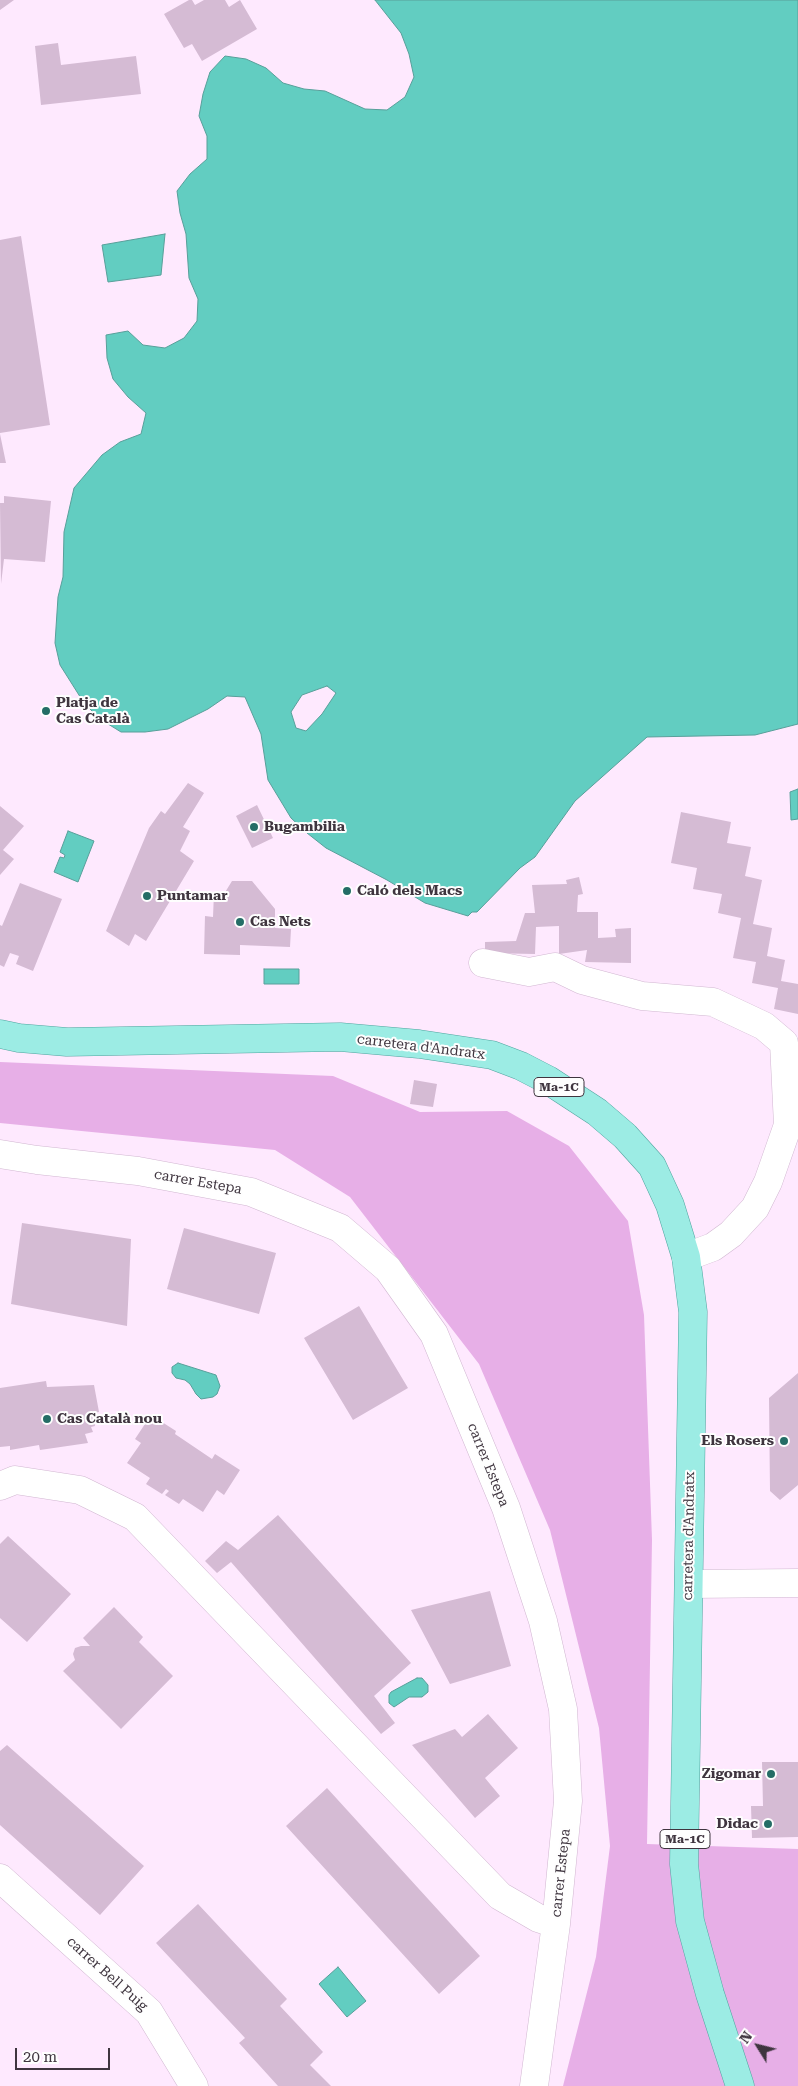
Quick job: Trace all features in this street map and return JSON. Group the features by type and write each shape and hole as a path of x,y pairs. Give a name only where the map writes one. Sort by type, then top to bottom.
{"main road":[{"name":"carretera d'Andratx","path":"6,1038 67,1042 340,1038 418,1044 492,1056 521,1066 548,1080 597,1112 639,1151 652,1166 670,1205 686,1257 693,1312 684,1864 689,1912 710,1994 740,2086"}],"street":[{"path":"483,963 529,972 555,967 582,980 642,996 713,1002 764,1026 784,1043 788,1125 768,1182 754,1208 731,1234 713,1247 686,1257"},
{"name":"carrer Estepa","path":"0,1154 138,1171 251,1192 340,1228 388,1269 434,1334 506,1508 543,1620 563,1708 568,1800 556,1924 534,2086"},
{"path":"0,1486 15,1480 80,1490 135,1517 500,1896 538,1918 556,1924"},
{"path":"689,1584 798,1583"},
{"name":"carrer Bell Puig","path":"0,1878 149,2012 194,2086"}],"shaded area":[{"path":"375,0 798,0 798,724 755,735 647,737 575,801 535,857 520,868 477,912 472,912 468,916 425,903 387,880 326,848 291,818 268,780 261,734 245,697 227,696 208,709 168,729 145,732 121,732 100,719 84,703 60,665 55,643 58,597 63,577 64,532 74,488 102,455 120,442 141,434 146,413 128,397 113,379 107,358 106,335 128,331 143,345 165,348 184,338 197,321 198,299 189,278 186,234 180,213 177,191 190,174 207,159 207,136 199,116 210,72 225,56 246,59 266,68 283,83 304,89 325,91 365,109 387,110 405,97 414,77 409,54 401,33","holes":["327,686 336,693 322,714 306,731 296,728 291,712 302,695"]},
{"path":"165,234 161,275 108,282 102,245"},
{"path":"798,789 798,819 791,820 790,792"},
{"path":"68,831 94,841 78,882 54,872 60,857 64,858 65,855 60,852"},
{"path":"264,969 299,969 299,984 264,984"},
{"path":"0,1062 333,1076 420,1112 507,1111 569,1146 628,1221 644,1315 652,1540 647,1844 798,1849 798,2086 563,2086 596,1957 610,1846 599,1728 550,1530 479,1364 350,1197 275,1150 0,1123"},
{"path":"178,1363 216,1375 220,1386 217,1394 213,1397 201,1399 190,1384 185,1380 176,1378 172,1373 172,1367"},
{"path":"417,1678 422,1678 428,1685 428,1692 422,1697 409,1697 394,1707 389,1703 391,1692"},
{"path":"338,1967 366,2001 347,2017 319,1984"}],"building":[{"path":"0,0 14,0 0,10"},
{"path":"192,0 195,5 204,0 225,0 229,7 240,0 257,29 202,61 192,44 184,48 164,14"},
{"path":"58,43 61,65 136,56 141,94 41,105 35,46"},
{"path":"21,236 50,425 0,433 0,240"},
{"path":"0,434 6,463 0,463"},
{"path":"4,496 51,501 45,562 4,559 1,584 0,503 4,503"},
{"name":"Puntamar","path":"188,783 204,793 183,827 190,831 180,851 194,861 146,941 135,934 129,946 106,931 149,828 161,811 165,814"},
{"name":"Bugambilia","path":"257,805 273,838 252,848 236,816"},
{"path":"0,806 24,826 3,850 14,859 0,875"},
{"path":"681,812 731,822 727,843 751,847 745,876 762,880 753,924 772,928 767,956 785,960 781,981 798,984 798,1014 774,1009 778,988 752,983 756,962 733,958 741,918 718,913 722,894 693,889 697,868 671,863"},
{"path":"579,877 583,894 578,895 577,912 598,912 598,938 616,937 615,929 631,928 631,963 585,962 587,950 559,954 559,926 536,927 535,954 485,953 485,942 516,941 525,913 535,913 532,885 567,884 566,880"},
{"name":"Cas Nets","path":"232,881 252,881 275,909 275,928 291,929 290,947 240,945 240,955 204,954 205,916 213,917 214,893 224,894"},
{"path":"20,883 62,899 33,971 16,964 19,956 10,953 4,967 0,965 0,925 2,926"},
{"path":"414,1080 437,1084 433,1107 410,1104"},
{"path":"22,1223 131,1239 127,1326 11,1304"},
{"path":"184,1228 276,1253 259,1314 167,1289"},
{"path":"359,1306 408,1388 353,1420 304,1338"},
{"name":"Els Rosers","path":"798,1373 798,1485 780,1500 770,1491 769,1398"},
{"name":"Cas Català nou","path":"46,1381 47,1387 94,1385 99,1412 93,1413 95,1426 91,1427 93,1432 85,1434 88,1443 40,1450 39,1445 10,1450 10,1446 0,1447 0,1388"},
{"path":"151,1415 176,1431 175,1434 212,1459 215,1454 240,1470 224,1495 217,1490 203,1512 183,1499 179,1504 165,1495 169,1491 166,1489 162,1494 146,1484 150,1478 127,1463 141,1443 135,1439"},
{"path":"278,1515 411,1663 374,1696 395,1723 381,1734 231,1562 217,1573 205,1561 226,1541 238,1550"},
{"path":"8,1536 71,1594 27,1642 0,1618 0,1544"},
{"path":"490,1591 511,1666 450,1684 411,1610"},
{"path":"114,1607 143,1637 139,1642 173,1676 121,1729 63,1671 75,1660 73,1654 75,1648 90,1646 83,1638"},
{"path":"488,1714 518,1748 485,1778 500,1796 475,1818 412,1745 455,1729 462,1737"},
{"path":"7,1745 144,1866 100,1915 0,1825 0,1751"},
{"path":"762,1762 798,1762 798,1837 752,1838 751,1806 763,1806"},
{"path":"327,1788 480,1956 439,1994 286,1826"},
{"path":"198,1904 287,1999 280,2006 323,2052 310,2065 331,2086 278,2086 239,2043 245,2038 156,1943"}],"place":[{"name":"Platja de Cas Català","path":"46,711"},
{"name":"Bugambilia","path":"254,827"},
{"name":"Caló dels Macs","path":"347,891"},
{"name":"Puntamar","path":"147,896"},
{"name":"Cas Nets","path":"240,922"},
{"name":"Cas Català nou","path":"47,1419"},
{"name":"Els Rosers","path":"784,1441"},
{"name":"Zigomar","path":"771,1774"},
{"name":"Didac","path":"768,1824"}]}
